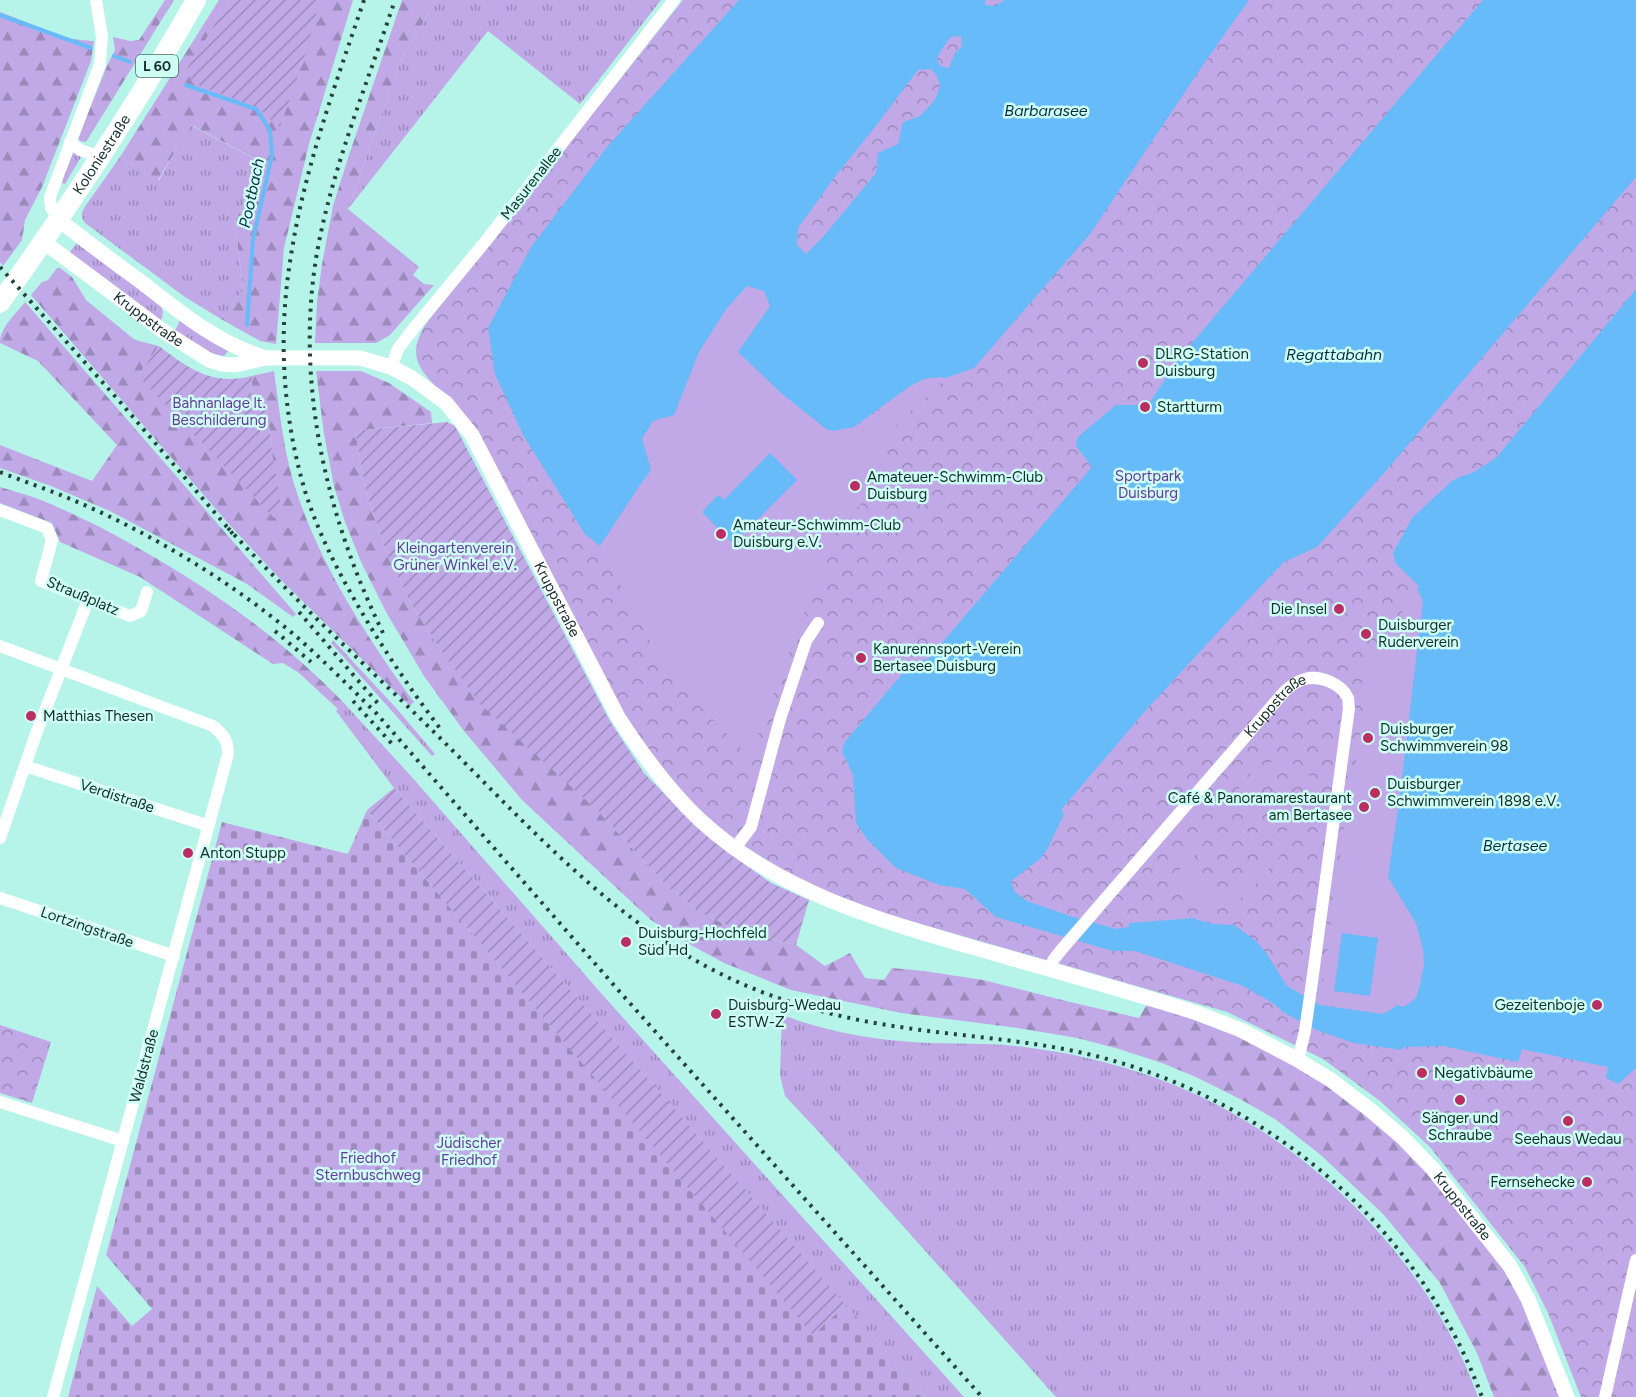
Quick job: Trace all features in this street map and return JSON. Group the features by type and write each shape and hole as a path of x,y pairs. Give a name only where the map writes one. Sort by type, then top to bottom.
{"main road":[{"name":"Koloniestraße","path":"0,303 44,242 122,125 196,0"}],"street":[{"path":"58,220 51,208 50,197 100,64 102,37 96,0"},
{"name":"Masurenallee","path":"391,367 398,349 414,328 485,242 674,0"},
{"path":"70,142 80,150 101,157"},
{"name":"Kruppstraße","path":"58,220 166,302 210,332 250,354 266,358"},
{"name":"Kruppstraße","path":"44,242 166,333 209,360 235,365 266,358 360,358 391,367 412,378 446,403 472,435 618,717 641,753 700,820 735,848 778,876 832,902 886,922 1197,1013 1241,1030 1330,1080 1369,1108 1432,1168 1510,1266 1528,1299 1567,1397"},
{"name":"Straußplatz","path":"0,510 47,528 52,540 41,581 130,616 141,611 147,592"},
{"path":"0,838 88,600"},
{"path":"735,848 751,827 780,719 806,641 818,623"},
{"path":"0,646 62,668"},
{"name":"Waldstraße","path":"53,1397 228,754 228,743 223,734 213,726 62,668"},
{"name":"Kruppstraße","path":"1048,969 1054,959 1284,692 1300,680 1321,678 1341,690 1347,698 1349,708 1305,1031 1298,1060"},
{"name":"Verdistraße","path":"25,766 209,826"},
{"name":"Lortzingstraße","path":"0,898 174,956"},
{"path":"0,1102 123,1141"},
{"path":"1605,1397 1636,1260"}],"green space":[{"path":"165,0 174,0 86,142 80,141 78,138 115,50 113,37 130,41 139,40"},
{"path":"219,0 353,0 309,144 284,248 276,344 260,341 221,319 243,290 235,223 261,162 191,125 158,180 120,157"},
{"path":"230,0 320,0 304,58 280,127 258,108 193,83 185,72"},
{"path":"402,0 437,0 401,59 348,209 419,267 413,275 424,284 434,285 390,335 376,343 315,343 317,302 333,206"},
{"path":"437,0 661,0 580,104 488,31 348,209 401,59"},
{"name":"Sportpark Duisburg","path":"683,0 1636,0 1636,1397 1581,1397 1548,1313 1525,1267 1430,1147 1380,1101 1323,1059 1227,1012 879,912 793,878 735,842 692,803 642,743 443,394 422,370 416,355 419,336 425,325"},
{"path":"0,12 69,39 94,41 91,61 42,187 25,220 22,240 3,266 0,262"},
{"path":"190,125 261,162 235,223 243,290 221,319 185,297 85,223 82,217 84,208 120,157 159,180"},
{"path":"73,150 81,157 65,184 61,183"},
{"path":"77,243 160,303 163,312 160,322 69,253"},
{"path":"57,268 72,277 86,300 135,340 159,346 138,376 271,446 267,405 251,405 252,376 274,371 289,466 308,523 348,604 414,702 410,706 281,580 227,522 31,295 42,282 48,280"},
{"name":"Amateur-Schwimm-Club Duisburg e.V.","path":"747,285 764,290 770,306 738,352 780,392 826,429 839,430 852,427 864,421 911,385 929,377 946,378 896,425 902,432 893,439 889,434 870,453 891,475 853,512 853,517 814,552 834,572 804,613 750,757 666,672 600,546 651,470 642,439 653,420 674,414 699,352 727,308"},
{"path":"25,302 296,614 293,617 247,584 110,511 51,486 0,468 0,445 92,481 117,445 38,361 0,343 6,326"},
{"path":"180,319 229,350 224,356 213,354 174,332"},
{"name":"Bahnanlage lt. Beschilderung","path":"159,346 191,368 213,377 238,379 252,376 251,405 267,405 282,511 274,518 138,376"},
{"path":"316,371 361,371 389,383 431,412 432,423 355,431 366,492 388,557 410,602 438,646 598,811 667,886 703,914 742,932 796,945 825,966 850,953 865,978 884,980 892,968 924,971 983,980 1139,1018 1147,1004 1239,1035 1295,1065 1385,1129 1419,1163 1504,1270 1523,1302 1561,1397 1494,1397 1477,1353 1440,1283 1384,1215 1322,1156 1275,1119 1240,1099 1162,1063 1077,1038 901,1013 791,990 724,963 651,920 522,800 464,731 424,676 386,612 361,562 345,522 334,486 324,434"},
{"name":"Kleingartenverein Grüner Winkel e.V.","path":"447,422 455,426 610,721 644,773 695,825 730,854 771,883 809,900 796,945 742,932 703,914 667,886 598,811 480,704 438,646 410,602 388,557 366,492 355,431"},
{"path":"0,487 36,498 82,518 166,564 220,599 272,637 343,702 338,709 299,673 283,663 273,664 140,577 60,542 52,523 0,503"},
{"name":"Duisburger Schwimmverein 1898 e.V.","path":"1417,589 1423,601 1388,877 1416,923 1423,949 1424,964 1420,985 1416,998 1410,1003 1403,1007 1398,1005 1383,1014 1320,1005 1350,784 1354,776 1365,697 1361,690 1363,676 1410,596"},
{"path":"333,640 435,754 432,756 331,643"},
{"path":"343,702 964,1397 926,1397 394,788 336,711"},
{"path":"1290,762 1303,769 1312,779 1317,794 1316,810 1308,824 1247,894 1237,901 1218,906 1197,899 1186,888 1180,874 1184,851 1251,774 1264,765","holes":["1272,772 1290,774 1300,783 1304,796 1303,813 1234,888 1222,894 1210,892 1195,879 1191,868 1195,853 1262,777"]},
{"path":"394,788 846,1305 813,1335 367,810"},
{"name":"Friedhof Sternbuschweg","path":"367,810 813,1334 846,1305 926,1397 68,1397 97,1286 132,1326 152,1309 106,1255 222,822 348,854"},
{"path":"782,1015 826,1029 871,1038 1001,1045 1068,1054 1139,1072 1209,1100 1259,1129 1307,1164 1351,1203 1391,1247 1426,1294 1455,1344 1478,1397 1056,1397 785,1096 780,1075"},
{"path":"0,1025 51,1042 32,1103 0,1093"}],"water":[{"name":"Barbarasee","path":"739,0 985,0 985,5 995,6 1005,0 1249,0 1090,234 974,368 946,378 924,379 910,386 854,427 833,431 826,429 780,392 738,352 770,306 764,291 747,286 727,308 699,352 674,415 653,421 642,439 651,470 600,546 585,534 523,435 495,374 488,328 531,247 607,147","holes":["961,36 962,46 955,53 949,68 940,66 937,59 941,50 951,37","931,69 937,76 940,86 935,100 920,116 903,122 898,144 878,153 876,173 806,254 797,245 798,228 918,70"]},
{"path":"1483,0 1636,0 1636,177 1384,473 1317,547 1284,562 1147,709 1061,810 1064,814 1041,858 1011,881 1015,892 1027,901 1116,929 1129,927 1129,923 1196,918 1197,922 1198,920 1213,924 1234,925 1255,940 1267,954 1287,986 1320,1005 1383,1014 1398,1005 1403,1007 1416,998 1424,964 1423,949 1416,923 1388,877 1423,601 1417,589 1419,586 1396,564 1393,553 1412,518 1453,480 1474,472 1496,458 1636,289 1636,1066 1618,1084 1606,1078 1608,1067 1522,1049 1518,1062 1443,1046 1404,1047 1401,1050 1354,1043 1316,1030 1243,986 1135,951 1113,951 996,917 965,889 939,885 896,868 867,839 856,823 853,775 842,752 844,743 908,667 929,658 1092,467 1076,446 1079,436 1116,405 1140,405 1145,409 1181,356"},
{"path":"770,453 797,480 733,544 702,512 718,495 724,500"},
{"path":"1342,933 1378,938 1370,996 1334,991"}],"waterway":[{"name":"Pootbach","path":"0,15 91,48"},
{"name":"Pootbach","path":"114,56 130,62"},
{"name":"Pootbach","path":"186,85 256,109 270,130 272,155 253,240 247,325"}],"railway":[{"path":"364,0 311,162 296,228 284,319 287,406 305,491 333,560 378,639 442,731"},
{"path":"383,633 344,539 330,490 319,440 312,389 310,338 312,288 327,207 344,147 395,0"},
{"path":"0,267 233,534"},
{"path":"0,472 98,511 159,542 245,597 318,656 377,714 619,991 982,1397"},
{"path":"228,528 305,608 569,865 639,924 677,949 717,972 761,992 829,1013 900,1027 1074,1051 1141,1070 1206,1096 1266,1131 1322,1172 1373,1220 1417,1274 1453,1333 1482,1397"},
{"path":"299,612 381,707"},
{"path":"275,631 311,662"},
{"path":"353,701 393,745"}],"place":[{"name":"DLRG-Station Duisburg","path":"1143,363"},
{"name":"Startturm","path":"1145,407"},
{"name":"Amateuer-Schwimm-Club Duisburg","path":"855,486"},
{"name":"Amateur-Schwimm-Club Duisburg e.V.","path":"721,534"},
{"name":"Die Insel","path":"1339,609"},
{"name":"Duisburger Ruderverein","path":"1366,634"},
{"name":"Kanurennsport-Verein Bertasee Duisburg","path":"861,658"},
{"name":"Matthias Thesen","path":"31,716"},
{"name":"Duisburger Schwimmverein 98","path":"1368,738"},
{"name":"Duisburger Schwimmverein 1898 e.V.","path":"1375,793"},
{"name":"Café & Panoramarestaurant am Bertasee","path":"1364,807"},
{"name":"Anton Stupp","path":"188,853"},
{"name":"Duisburg-Hochfeld Süd Hd","path":"626,942"},
{"name":"Gezeitenboje","path":"1597,1005"},
{"name":"Duisburg-Wedau ESTW-Z","path":"716,1014"},
{"name":"Negativbäume","path":"1422,1073"},
{"name":"Sänger und Schraube","path":"1460,1100"},
{"name":"Seehaus Wedau","path":"1568,1121"},
{"name":"Fernsehecke","path":"1587,1182"}],"water label":[{"name":"Regattabahn","path":"1334,354"},
{"name":"Bertasee","path":"1515,845"}],"park label":[{"name":"Jüdischer Friedhof","path":"469,1152"}]}
